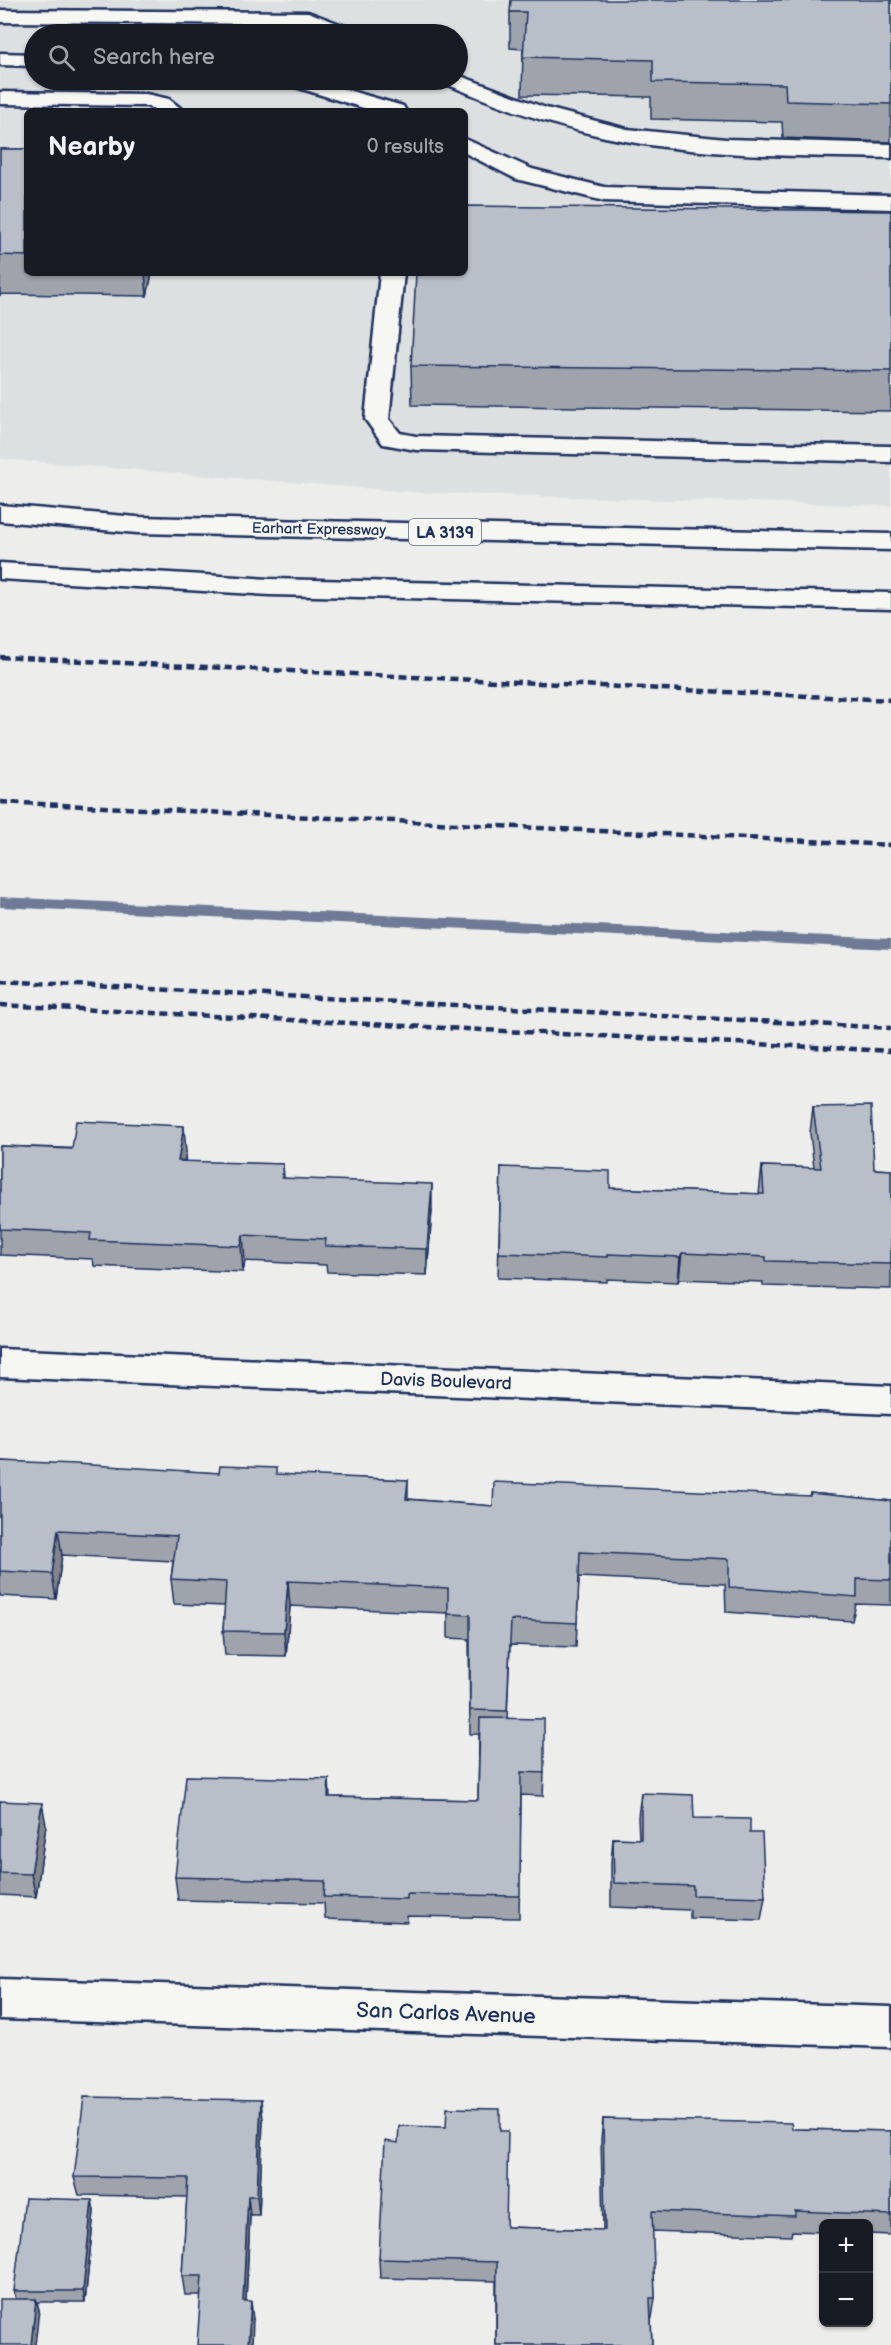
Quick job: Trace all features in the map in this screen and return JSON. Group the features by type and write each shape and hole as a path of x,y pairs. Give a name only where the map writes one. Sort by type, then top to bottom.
{"main road":[{"path":"0,16 177,9 261,9 308,18 323,24"},
{"path":"0,59 24,60"},
{"path":"468,86 556,117 624,134 754,148 891,151"},
{"path":"325,90 385,108"},
{"path":"0,98 146,100 162,103 169,108"},
{"path":"468,146 524,174 604,194 891,202"},
{"path":"392,276 377,419 392,439 416,443 891,454"},
{"name":"Earhart Expressway","path":"0,513 137,525 891,542"},
{"path":"0,572 270,587 891,601"},
{"name":"Davis Boulevard","path":"0,1363 891,1400"},
{"name":"San Carlos Avenue","path":"0,2000 891,2027"}],"shaded area":[{"path":"0,0 891,0 891,506 423,493 0,459"}],"building":[{"path":"511,0 891,0 891,104 786,101 785,84 653,82 653,60 523,57 526,12 510,12"},
{"path":"0,149 24,149 24,256 0,255"},
{"path":"468,206 891,211 891,371 411,366 416,276 468,276"},
{"path":"871,1106 874,1169 891,1170 891,1264 766,1261 766,1257 682,1253 680,1257 608,1254 608,1257 499,1253 501,1167 610,1171 610,1188 764,1194 762,1166 821,1168 813,1107"},
{"path":"76,1121 184,1126 178,1161 283,1164 282,1178 432,1184 427,1249 325,1246 326,1239 243,1235 241,1246 90,1240 91,1233 0,1229 0,1146 72,1149"},
{"path":"0,1461 219,1473 220,1466 276,1468 276,1474 408,1480 406,1499 493,1506 494,1482 810,1496 810,1493 891,1501 891,1580 857,1579 857,1597 729,1587 729,1559 580,1552 577,1623 511,1620 507,1711 470,1710 470,1615 448,1614 448,1588 288,1581 284,1632 223,1631 226,1582 171,1579 177,1536 58,1530 52,1574 0,1571"},
{"path":"480,1718 544,1719 544,1773 521,1772 520,1896 407,1894 407,1899 324,1897 325,1881 175,1877 186,1776 329,1779 328,1797 478,1800"},
{"path":"641,1793 693,1795 694,1818 750,1819 750,1833 762,1833 765,1897 693,1895 693,1886 614,1883 613,1838 641,1839"},
{"path":"0,1801 42,1803 31,1874 0,1873"},
{"path":"84,2097 261,2100 257,2196 248,2196 243,2301 251,2301 248,2345 197,2345 202,2276 182,2276 188,2178 74,2177"},
{"path":"447,2108 500,2109 500,2131 508,2131 506,2227 605,2230 603,2119 791,2123 792,2129 891,2131 891,2215 795,2211 795,2216 652,2211 655,2298 650,2298 652,2345 496,2345 497,2262 379,2259 385,2141 398,2143 399,2126 446,2127"},
{"path":"25,2198 92,2200 83,2291 14,2291"},
{"path":"0,2299 36,2299 31,2345 0,2345"}],"waterway":[{"path":"0,902 891,944"}],"railway":[{"path":"0,657 891,700"},
{"path":"0,802 891,845"},
{"path":"0,981 891,1028"},
{"path":"0,1005 891,1051"}]}
